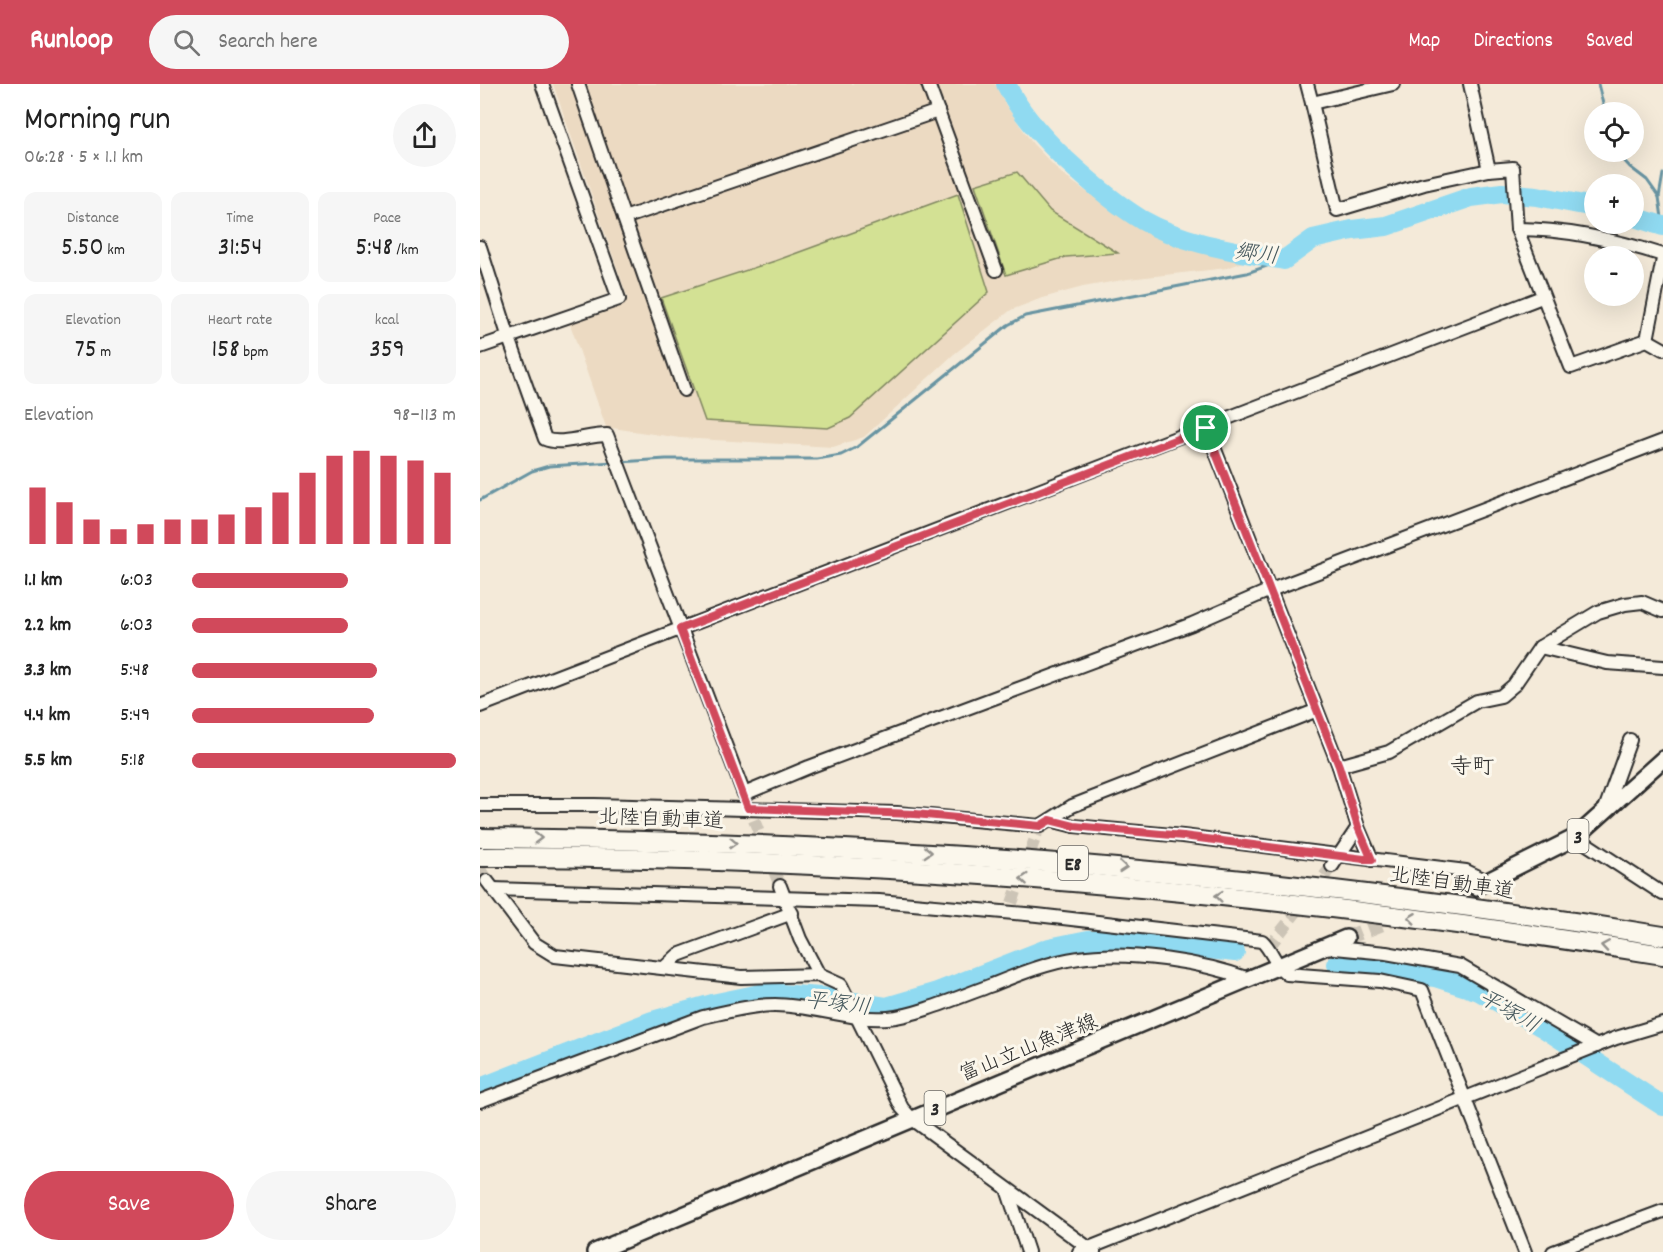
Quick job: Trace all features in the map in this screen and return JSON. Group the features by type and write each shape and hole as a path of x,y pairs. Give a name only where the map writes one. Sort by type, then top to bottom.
{"highway":[{"name":"北陸自動車道","path":"480,838 664,840 1075,863 1209,875 1457,904 1663,936"},
{"name":"北陸自動車道","path":"480,857 676,860 1082,883 1343,910 1663,956"}],"main road":[{"name":"3","path":"1481,884 1576,837 1663,759"},
{"name":"富山立山魚津線","path":"595,1252 910,1118 1346,938"}],"street":[{"path":"480,347 619,299 542,84"},
{"path":"578,84 684,390"},
{"path":"928,84 996,270"},
{"path":"1307,84 1337,210 1424,184 1489,170 1513,168 1517,229 1571,367 1647,340 1663,349"},
{"path":"1312,103 1393,84"},
{"path":"1470,84 1489,170"},
{"path":"624,218 938,111"},
{"path":"1517,229 1543,229 1588,235 1663,257 1647,340"},
{"path":"480,247 508,338 545,440 556,444 585,435 607,435 751,814"},
{"path":"480,706 1542,297"},
{"path":"1206,428 1268,591 1339,766 1358,827 1372,860"},
{"path":"744,794 809,766 1192,624 1268,591 1663,441"},
{"path":"1339,766 1389,752 1477,701 1501,696 1514,686 1539,647 1590,616 1625,604 1642,602 1663,611"},
{"path":"1539,647 1606,663 1663,667"},
{"path":"1042,826 1072,806 1316,711"},
{"path":"1603,813 1630,740"},
{"path":"480,805 751,814 915,814 1042,826 1074,826 1183,836 1334,861 1372,860 1466,870 1481,884"},
{"path":"1334,861 1358,827"},
{"path":"1576,837 1663,894"},
{"path":"1525,1252 1463,1099 1422,990 1380,981 1287,974 1278,968 1269,947 1262,941 1010,908 490,885 534,943 555,956 741,977 819,975 841,985 859,1017 902,1108 910,1118 1087,1251 1463,1099 1566,1058 1663,1024"},
{"path":"780,886 787,898 800,939 819,975"},
{"path":"664,968 678,955 792,913"},
{"path":"1324,947 1386,953 1460,966 1597,1046"},
{"path":"480,1101 714,1015 774,1005 859,1017 889,1018 1029,970 1078,958 1109,956 1173,961 1225,970 1249,979"},
{"path":"1007,1189 1028,1252"},
{"path":"1553,1252 1663,1211"}],"shaded area":[{"path":"553,84 995,84 1005,104 1033,144 1064,176 1115,211 1173,240 1246,261 1227,268 1128,279 1083,287 1042,298 1011,310 954,354 864,437 833,447 680,438 606,427 570,324 628,299"}],"green space":[{"path":"1017,172 1050,211 1118,253 1066,257 1006,275 975,185"},
{"path":"958,194 989,292 850,418 828,428 705,421 661,298 775,261"}],"waterway":[{"name":"郷川","path":"1006,84 1025,115 1049,143 1122,207 1142,220 1175,235 1229,250 1284,260 1313,239 1352,230 1386,226 1471,197 1502,193 1537,196 1584,205"},
{"path":"1598,84 1602,102"},
{"path":"1625,162 1647,180 1659,197"},
{"path":"1663,174 1659,197 1663,225"},
{"name":"郷川","path":"1644,220 1663,226"},
{"path":"620,462 666,459 817,459 841,455 857,447 1008,325 1025,316 1247,273 1284,260"},
{"path":"480,500 532,471 549,466 614,462"},
{"name":"平塚川","path":"480,1088 652,1021 712,1004 765,993 821,997 886,1007 937,992 1049,948 1088,940 1123,939 1235,952"},
{"name":"平塚川","path":"1337,964 1435,977 1479,991 1542,1027 1663,1106"}],"tunnel":[{"path":"754,820 780,886"},
{"path":"1012,903 1037,833"},
{"path":"1269,947 1332,866"},
{"path":"480,869 487,881"},
{"path":"1346,938 1476,887"}],"district":[{"name":"寺町","path":"1472,765"}],"route":[{"path":"1206,428 1268,591 1339,766 1358,827 1372,860 1183,836 1074,826 1050,820 1040,826 915,814 748,808 680,629 1110,462 1206,428"}]}
